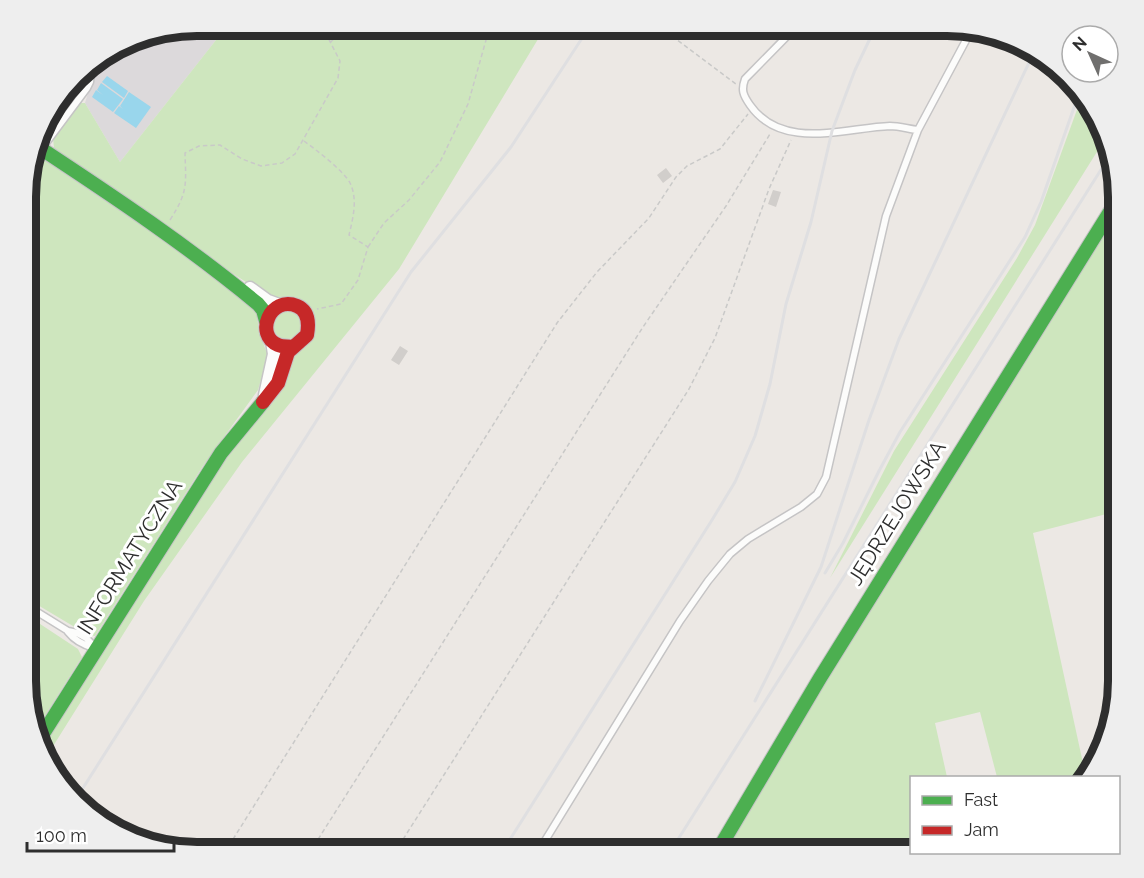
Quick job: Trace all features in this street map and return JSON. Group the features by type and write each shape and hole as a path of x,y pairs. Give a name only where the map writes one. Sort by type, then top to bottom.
{"street":[{"name":"INFORMATYCZNA","path":"44,149 163,230 215,268 258,304 263,310 274,354 263,400"},
{"name":"JĘDRZEJOWSKA","path":"723,842 826,668 1108,217"},
{"name":"INFORMATYCZNA","path":"44,732 221,453 278,383 285,358 292,347 299,344 307,335 309,327 305,312 294,305 279,305 268,301 215,268"},
{"path":"266,321 269,313 279,305"},
{"path":"272,341 278,345 292,347"}],"lane":[{"path":"787,36 745,79 742,88 744,96 753,109 775,126 794,134 893,126 918,130"},
{"path":"544,842 680,621 708,581 730,554 748,539 801,507 817,494 826,477 886,216 918,130 967,37"},
{"path":"47,140 87,88 91,76"},
{"path":"36,611 68,631 86,638 97,649"}],"path":[{"path":"163,230 186,189 185,153 199,146 220,145 242,159 261,166 282,163 295,154 338,78 340,61 326,36"},
{"path":"330,44 337,36"},
{"path":"305,312 341,304 358,280 368,247 384,223 409,200 440,162 468,104 487,36"},
{"path":"672,36 742,88"},
{"path":"231,842 557,323 597,272 649,218 676,177 687,166 720,148 753,109"},
{"path":"316,842 643,327 726,206 775,126"},
{"path":"401,842 689,389 715,338 769,189 794,134"},
{"path":"303,141 325,157 350,182 355,210 349,235 368,247"}],"shaded area":[{"path":"219,36 120,162 85,103 89,90 84,86 91,76 108,63 136,48 176,37"}],"green space":[{"path":"219,36 540,36 399,269 242,462 144,601 51,749 47,738 285,366 314,328 277,299 269,297 218,264 54,148 53,138 79,103 85,103 120,162"},
{"path":"84,83 51,130 63,108"},
{"path":"1079,105 1100,147 830,578 894,451 1017,258 1035,225"},
{"path":"41,157 156,235 251,306 257,315 259,332 268,356 258,390 203,466 95,636 88,635 36,604 36,197"},
{"path":"1108,224 1108,514 1033,533 1084,765 1081,770 1076,776 997,776 980,712 935,723 947,776 910,776 910,842 729,842 769,773"},
{"path":"287,311 297,315 301,325 297,335 287,339 277,335 273,325 277,315"},
{"path":"36,621 78,649 82,657 41,722 36,691"}],"water":[{"path":"107,76 128,91 124,98 102,82"},
{"path":"101,83 123,99 113,112 92,97 96,90 103,95 97,90"},
{"path":"129,92 151,107 136,128 114,113 119,106 123,109 120,106"}],"building":[{"path":"666,168 672,176 663,183 657,175"},
{"path":"773,190 781,192 776,207 768,204"},
{"path":"400,346 408,351 399,365 391,360"}],"railway":[{"path":"80,792 411,272 511,147 583,36"},
{"path":"508,842 735,482 755,436 770,384 786,304 811,222 832,131 855,70 871,36"},
{"path":"755,701 821,567 869,420 899,339 1030,60"},
{"path":"825,573 843,543 900,432 1025,237 1041,202 1076,101"},
{"path":"676,842 1104,164"}],"traffic: fast":[{"path":"43,150 205,262 258,304 263,310 266,321"},
{"path":"723,842 820,678 1108,215"},
{"path":"44,732 221,453 263,402"}],"traffic: jam":[{"path":"263,402 278,383 288,352 307,335 306,314 301,308 287,304 273,311 266,325 271,340 278,345 292,347"}]}
